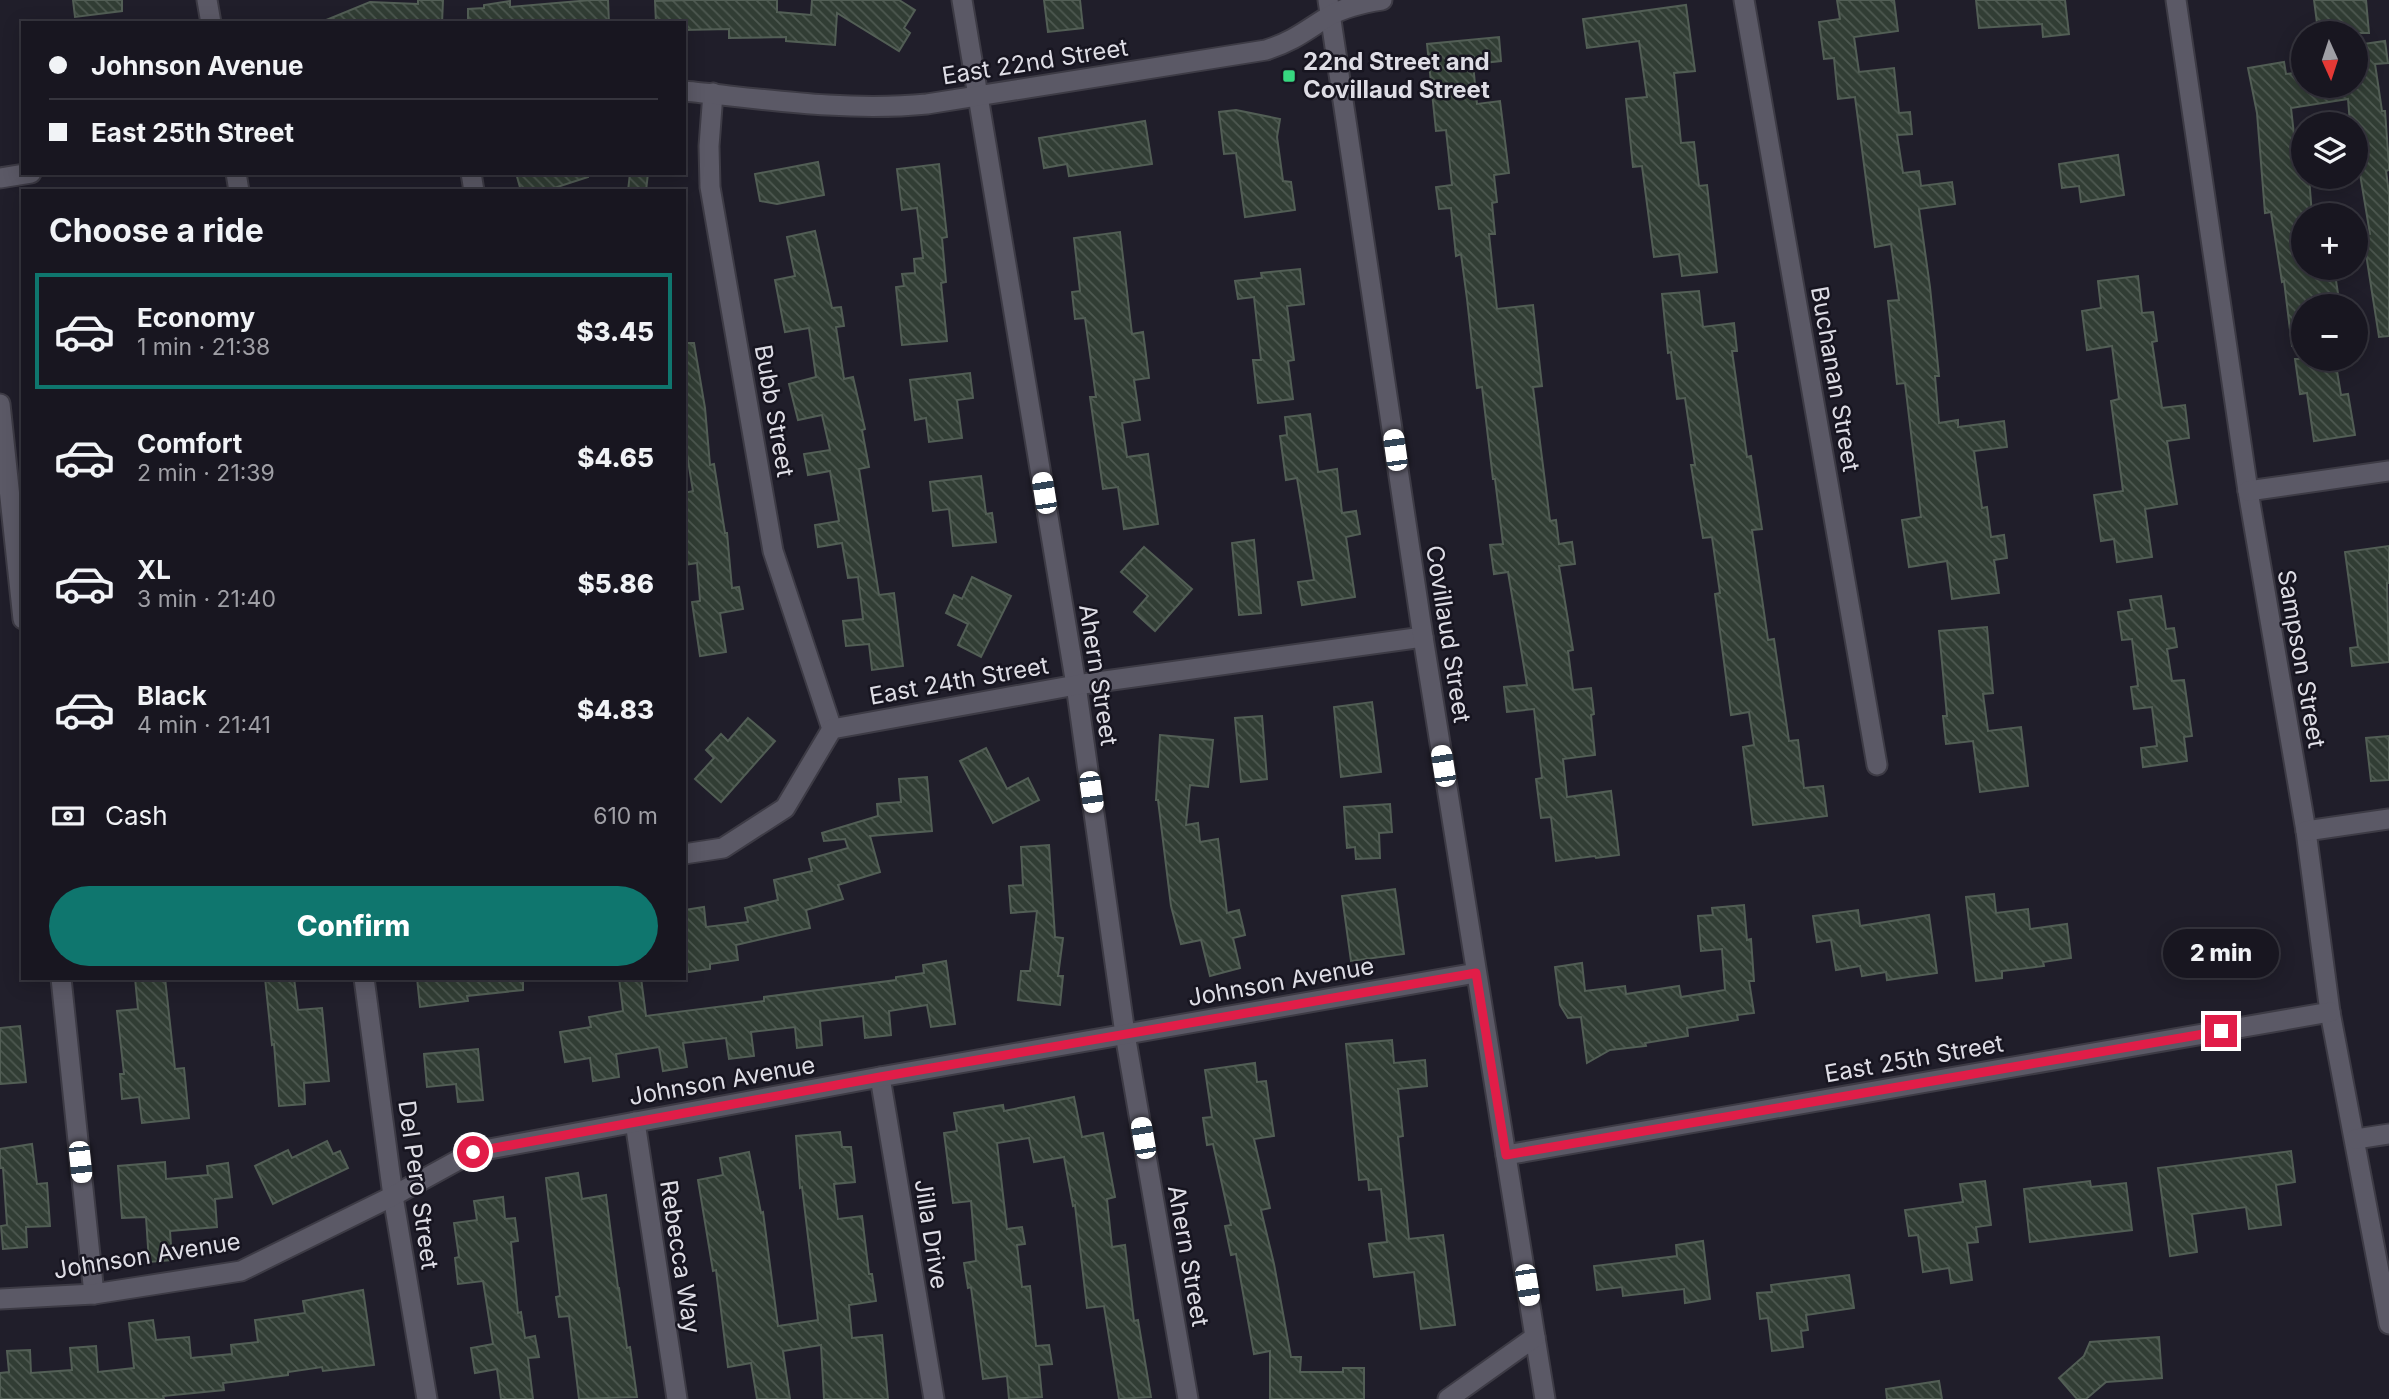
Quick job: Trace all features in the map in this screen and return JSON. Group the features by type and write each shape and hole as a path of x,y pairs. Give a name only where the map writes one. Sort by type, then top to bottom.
{"street":[{"path":"207,0 211,21"},
{"name":"Ahern Street","path":"962,0 1076,685 1125,1034 1188,1399"},
{"name":"East 22nd Street","path":"686,91 899,107 1266,50 1290,43 1329,8 1382,0"},
{"name":"Buchanan Street","path":"1744,0 1877,765"},
{"name":"Sampson Street","path":"2176,0 2248,491 2306,831 2330,1012 2389,1324"},
{"name":"Covillaud Street","path":"1329,8 1423,637 1545,1399"},
{"name":"Bubb Street","path":"713,93 709,146 710,187 773,551 832,729"},
{"path":"0,178 21,175"},
{"path":"0,404 21,600"},
{"path":"2248,491 2389,471"},
{"name":"East 24th Street","path":"832,729 1076,685 1423,637"},
{"path":"686,854 723,848 785,808 832,729"},
{"path":"2306,831 2389,819"},
{"name":"Johnson Avenue","path":"0,1299 94,1294 241,1271 393,1196 473,1152 880,1077 1476,973"},
{"path":"61,980 94,1294"},
{"name":"Del Pero Street","path":"364,980 393,1196 427,1399"},
{"name":"East 25th Street","path":"1506,1155 2330,1012"},
{"name":"Jilla Drive","path":"880,1077 934,1399"},
{"name":"Rebecca Way","path":"635,1122 677,1399"},
{"path":"2356,1139 2389,1134"},
{"path":"1448,1399 1535,1337"}],"building":[{"path":"73,0 122,0 122,11 75,17"},
{"path":"418,0 443,0 442,21 324,21 370,2 418,4"},
{"path":"608,0 609,21 468,21 468,9 510,1 510,7"},
{"path":"777,0 777,12 811,15 812,0 899,0 915,10 904,28 910,33 899,51 837,13 835,45 786,41 786,37 729,38 729,29 686,30 686,21 656,21 655,1"},
{"path":"1044,0 1080,0 1083,28 1048,32"},
{"path":"1837,0 1894,0 1898,31 1854,37 1859,72 1894,68 1899,113 1910,112 1912,134 1897,135 1903,173 1919,171 1921,186 1952,182 1955,204 1919,209 1939,376 1935,376 1939,423 1958,420 1958,427 2004,421 2007,447 1974,451 1982,508 1987,507 1991,537 2004,535 2007,558 1994,560 1999,593 1952,599 1947,561 1909,567 1902,520 1921,517 1905,383 1897,384 1888,301 1899,300 1891,244 1875,247 1855,97 1838,99 1834,58 1824,59 1819,22 1840,19"},
{"path":"1976,0 2065,0 2069,34 2043,37 2042,24 1979,28"},
{"path":"2314,0 2366,0 2368,21 2317,21"},
{"path":"1686,5 1695,71 1674,73 1681,143 1694,142 1699,186 1707,185 1717,272 1682,276 1679,254 1654,257 1642,166 1633,167 1626,99 1647,97 1639,41 1587,48 1583,19"},
{"path":"1499,37 1501,61 1473,64 1477,104 1500,101 1509,173 1494,175 1497,202 1492,203 1495,234 1489,234 1497,309 1533,305 1542,386 1533,387 1550,521 1556,520 1559,544 1572,542 1575,564 1559,566 1573,650 1568,651 1573,690 1591,688 1594,714 1591,715 1595,755 1563,759 1567,797 1611,791 1619,855 1556,861 1551,817 1541,818 1536,779 1542,778 1534,709 1507,712 1504,687 1527,685 1508,572 1494,574 1490,545 1503,544 1495,479 1482,387 1477,388 1461,254 1456,256 1451,208 1439,209 1436,187 1452,185 1446,130 1436,131 1427,44"},
{"path":"2385,41 2388,63 2375,64 2382,111 2385,111 2389,165 2389,170 2386,171 2389,193 2389,336 2379,337 2368,267 2368,203 2365,203 2362,189 2368,189 2368,112 2349,112 2348,99 2291,108 2291,189 2310,189 2311,203 2291,203 2291,280 2336,280 2338,294 2291,294 2291,338 2271,212 2265,213 2257,113 2248,68 2284,62 2286,74 2291,73 2291,98 2368,98 2368,43"},
{"path":"1236,110 1280,119 1277,137 1283,181 1291,182 1295,210 1245,217 1236,153 1224,154 1219,112"},
{"path":"1145,121 1152,164 1069,176 1067,164 1044,168 1039,138"},
{"path":"2118,155 2124,195 2081,202 2079,186 2062,188 2059,164"},
{"path":"818,162 824,195 777,204 760,201 755,174"},
{"path":"939,164 947,237 942,238 946,282 941,283 947,341 902,345 896,287 904,286 902,274 915,273 914,259 923,258 917,208 902,210 897,169"},
{"path":"517,175 588,175 551,189 520,189"},
{"path":"630,175 648,175 646,189 628,189"},
{"path":"815,231 832,308 841,307 844,326 836,327 844,379 853,377 865,429 862,430 869,467 859,469 879,595 894,593 903,666 872,670 869,644 846,646 843,621 863,619 858,577 848,578 842,543 818,547 815,525 839,521 830,471 808,475 804,454 830,450 822,415 798,420 789,384 816,377 809,328 785,332 775,280 795,276 787,237"},
{"path":"1120,232 1132,334 1143,332 1149,378 1134,380 1140,420 1122,423 1127,457 1148,454 1158,524 1124,529 1118,487 1103,489 1090,397 1096,397 1085,318 1075,319 1072,292 1080,291 1074,238"},
{"path":"1300,269 1304,304 1287,306 1294,360 1288,361 1293,399 1258,403 1253,360 1261,360 1254,297 1238,299 1235,281 1262,278 1261,273"},
{"path":"2138,276 2142,313 2153,312 2157,341 2152,342 2162,408 2185,405 2189,438 2167,441 2177,504 2145,509 2152,557 2117,562 2114,539 2101,541 2094,495 2123,491 2111,401 2119,399 2112,346 2087,350 2082,311 2101,308 2098,281"},
{"path":"1699,291 1703,327 1734,323 1737,351 1732,351 1747,457 1751,456 1762,529 1752,530 1768,640 1774,639 1789,741 1798,740 1804,788 1823,786 1827,816 1753,825 1743,747 1754,745 1749,712 1731,715 1715,594 1720,593 1712,537 1703,538 1691,465 1695,465 1685,398 1677,399 1671,352 1668,353 1662,294"},
{"path":"686,343 694,343 705,408 710,465 714,464 727,533 732,588 739,587 743,609 720,613 726,652 700,656 692,602 700,601 697,563 686,565 686,493 693,491 686,448"},
{"path":"2297,371 2337,371 2341,395 2348,394 2355,435 2314,441 2307,393 2300,394"},
{"path":"970,373 973,398 957,400 962,438 929,442 926,418 915,420 910,380"},
{"path":"1310,414 1318,472 1337,469 1342,513 1356,511 1360,534 1346,537 1355,597 1302,605 1298,582 1314,580 1297,478 1286,480 1280,436 1287,435 1285,417"},
{"path":"981,476 986,514 992,513 996,542 953,546 949,509 933,511 930,482"},
{"path":"1254,540 1261,613 1239,615 1232,543"},
{"path":"2389,546 2389,662 2352,666 2350,648 2358,647 2345,552"},
{"path":"1144,547 1192,589 1155,631 1134,612 1148,596 1121,572"},
{"path":"972,577 1011,596 981,657 958,645 968,624 946,613 954,595 962,599"},
{"path":"2161,596 2166,629 2174,628 2177,647 2167,649 2172,681 2184,680 2192,736 2184,737 2187,761 2143,767 2141,748 2157,746 2152,707 2134,709 2131,687 2138,686 2132,639 2122,640 2118,612 2132,610 2130,600"},
{"path":"1987,627 1993,693 1983,694 1988,731 2021,727 2028,786 1980,792 1973,741 1946,744 1943,716 1947,716 1939,631"},
{"path":"1372,702 1381,772 1341,777 1334,707"},
{"path":"1262,716 1267,779 1241,782 1235,718"},
{"path":"748,718 775,741 721,802 695,779 714,758 706,750 721,734 728,741"},
{"path":"1160,735 1213,740 1208,787 1190,785 1186,825 1198,823 1200,842 1218,839 1227,913 1239,910 1245,935 1233,938 1240,968 1210,976 1201,940 1181,944 1171,906 1156,800"},
{"path":"2389,736 2389,780 2371,781 2366,738"},
{"path":"986,748 1007,789 1028,778 1039,800 993,823 960,761"},
{"path":"927,777 932,831 870,836 880,872 838,885 843,899 806,910 810,928 736,945 738,960 710,964 710,969 688,972 686,910 704,907 706,927 748,922 745,908 778,900 774,880 812,871 809,859 848,848 845,839 824,841 822,833 878,816 877,804 901,802 899,779"},
{"path":"1390,804 1392,832 1379,833 1380,858 1356,859 1355,847 1347,848 1344,807"},
{"path":"1049,845 1055,937 1063,938 1058,976 1063,976 1060,1005 1018,1000 1021,971 1030,971 1037,911 1011,913 1009,886 1023,885 1021,847"},
{"path":"1395,889 1404,954 1351,961 1342,896"},
{"path":"1994,894 1996,913 2028,909 2030,929 2067,924 2071,958 2043,962 2044,966 2002,971 2002,978 1976,981 1966,897"},
{"path":"1744,905 1747,940 1751,939 1754,981 1749,981 1754,1013 1737,1015 1738,1020 1687,1028 1688,1036 1645,1043 1646,1046 1610,1050 1587,1063 1581,1017 1568,1018 1560,1005 1555,967 1582,963 1585,991 1625,986 1626,994 1679,986 1681,997 1725,990 1722,949 1701,951 1698,916 1713,915 1712,908"},
{"path":"1858,910 1860,926 1929,915 1937,973 1887,980 1886,972 1862,976 1860,966 1836,970 1831,940 1817,942 1813,916"},
{"path":"946,961 955,1024 931,1027 927,1005 889,1011 891,1035 865,1038 863,1016 820,1021 822,1045 797,1048 795,1027 751,1032 754,1056 729,1059 726,1038 683,1043 687,1067 663,1071 659,1047 616,1054 619,1077 593,1081 590,1058 565,1062 560,1032 591,1027 589,1017 623,1011 619,980 641,980 646,1016 896,980 896,977 924,973 923,965"},
{"path":"135,980 165,980 175,1069 184,1068 189,1118 142,1123 139,1097 122,1099 120,1074 124,1074 117,1011 138,1009"},
{"path":"265,980 294,980 298,1010 322,1008 329,1081 304,1083 305,1104 279,1106 274,1044 272,1045"},
{"path":"417,980 523,980 523,990 467,996 468,1001 420,1007"},
{"path":"20,1026 26,1082 0,1084 0,1028"},
{"path":"1392,1040 1394,1063 1425,1060 1427,1086 1398,1089 1403,1136 1398,1137 1409,1239 1443,1235 1455,1325 1421,1329 1414,1272 1374,1277 1369,1244 1387,1242 1381,1189 1369,1190 1368,1179 1359,1180 1346,1044"},
{"path":"478,1049 483,1100 458,1102 456,1084 427,1087 424,1054"},
{"path":"1255,1063 1257,1082 1266,1081 1274,1136 1254,1139 1270,1208 1261,1210 1291,1357 1301,1357 1300,1372 1343,1372 1343,1368 1364,1368 1364,1399 1270,1399 1270,1351 1254,1354 1236,1254 1231,1255 1225,1226 1231,1225 1213,1144 1207,1145 1203,1118 1212,1117 1205,1070"},
{"path":"1074,1097 1082,1137 1103,1133 1115,1197 1107,1199 1112,1247 1125,1245 1134,1321 1138,1320 1151,1397 1119,1399 1104,1306 1087,1308 1075,1205 1073,1206 1064,1157 1034,1162 1029,1138 997,1143 1007,1229 1022,1227 1025,1244 1017,1245 1022,1287 1030,1286 1036,1346 1049,1345 1052,1364 1039,1365 1042,1397 1009,1399 1007,1376 983,1379 971,1287 968,1288 964,1263 976,1261 971,1201 953,1203 944,1133 957,1131 954,1113 1003,1105 1004,1111"},
{"path":"840,1132 842,1147 851,1147 855,1182 834,1184 838,1219 862,1216 869,1274 872,1274 876,1301 849,1305 852,1338 882,1335 888,1399 824,1399 821,1345 783,1351 790,1399 757,1399 751,1363 728,1367 716,1270 713,1271 698,1180 723,1175 720,1158 749,1152 761,1213 763,1212 778,1326 818,1320 802,1187 800,1188 796,1136"},
{"path":"327,1141 333,1154 340,1151 348,1168 273,1204 255,1166 288,1150 292,1158"},
{"path":"32,1144 37,1184 47,1183 50,1226 26,1227 27,1247 3,1249 1,1226 7,1225 0,1149"},
{"path":"2291,1151 2295,1182 2276,1185 2281,1225 2249,1229 2246,1207 2192,1214 2197,1252 2170,1256 2158,1168"},
{"path":"165,1162 166,1179 208,1175 207,1166 228,1163 232,1197 215,1199 217,1227 170,1231 172,1260 149,1262 146,1217 122,1218 118,1166"},
{"path":"578,1173 582,1199 606,1195 627,1348 630,1347 637,1397 579,1399 569,1316 559,1317 556,1297 560,1296 546,1178"},
{"path":"1985,1181 1991,1225 1976,1227 1978,1242 1967,1243 1972,1280 1951,1283 1949,1268 1923,1272 1918,1235 1909,1236 1905,1210 1963,1202 1960,1184"},
{"path":"2090,1181 2091,1187 2126,1183 2132,1230 2030,1242 2024,1189"},
{"path":"503,1197 505,1219 515,1218 518,1241 511,1242 518,1313 521,1312 525,1338 535,1336 539,1357 528,1358 533,1399 501,1399 497,1369 475,1373 471,1348 493,1344 483,1281 458,1284 455,1258 459,1257 454,1223 477,1220 474,1201"},
{"path":"1703,1241 1710,1299 1685,1303 1684,1289 1623,1296 1622,1287 1597,1290 1594,1266 1677,1256 1676,1245"},
{"path":"1849,1275 1854,1308 1806,1315 1808,1330 1801,1331 1803,1347 1772,1351 1768,1318 1760,1319 1757,1293 1772,1292 1771,1285"},
{"path":"363,1290 374,1365 323,1371 322,1367 288,1372 288,1375 223,1383 224,1390 163,1396 164,1399 0,1399 0,1373 9,1372 7,1351 30,1350 31,1373 72,1370 70,1348 96,1346 98,1372 134,1368 129,1323 153,1320 156,1340 189,1337 191,1358 232,1354 231,1345 258,1342 255,1320 305,1313 303,1301"},
{"path":"2159,1337 2162,1378 2106,1382 2086,1399 2077,1399 2059,1378 2084,1356 2090,1342"},
{"path":"1939,1381 1942,1399 1887,1399 1886,1389"}],"place":[{"name":"22nd Street and Covillaud Street","path":"1289,76"}],"route":[{"path":"473,1152 880,1077 1476,973 1506,1155 2221,1031"}]}
